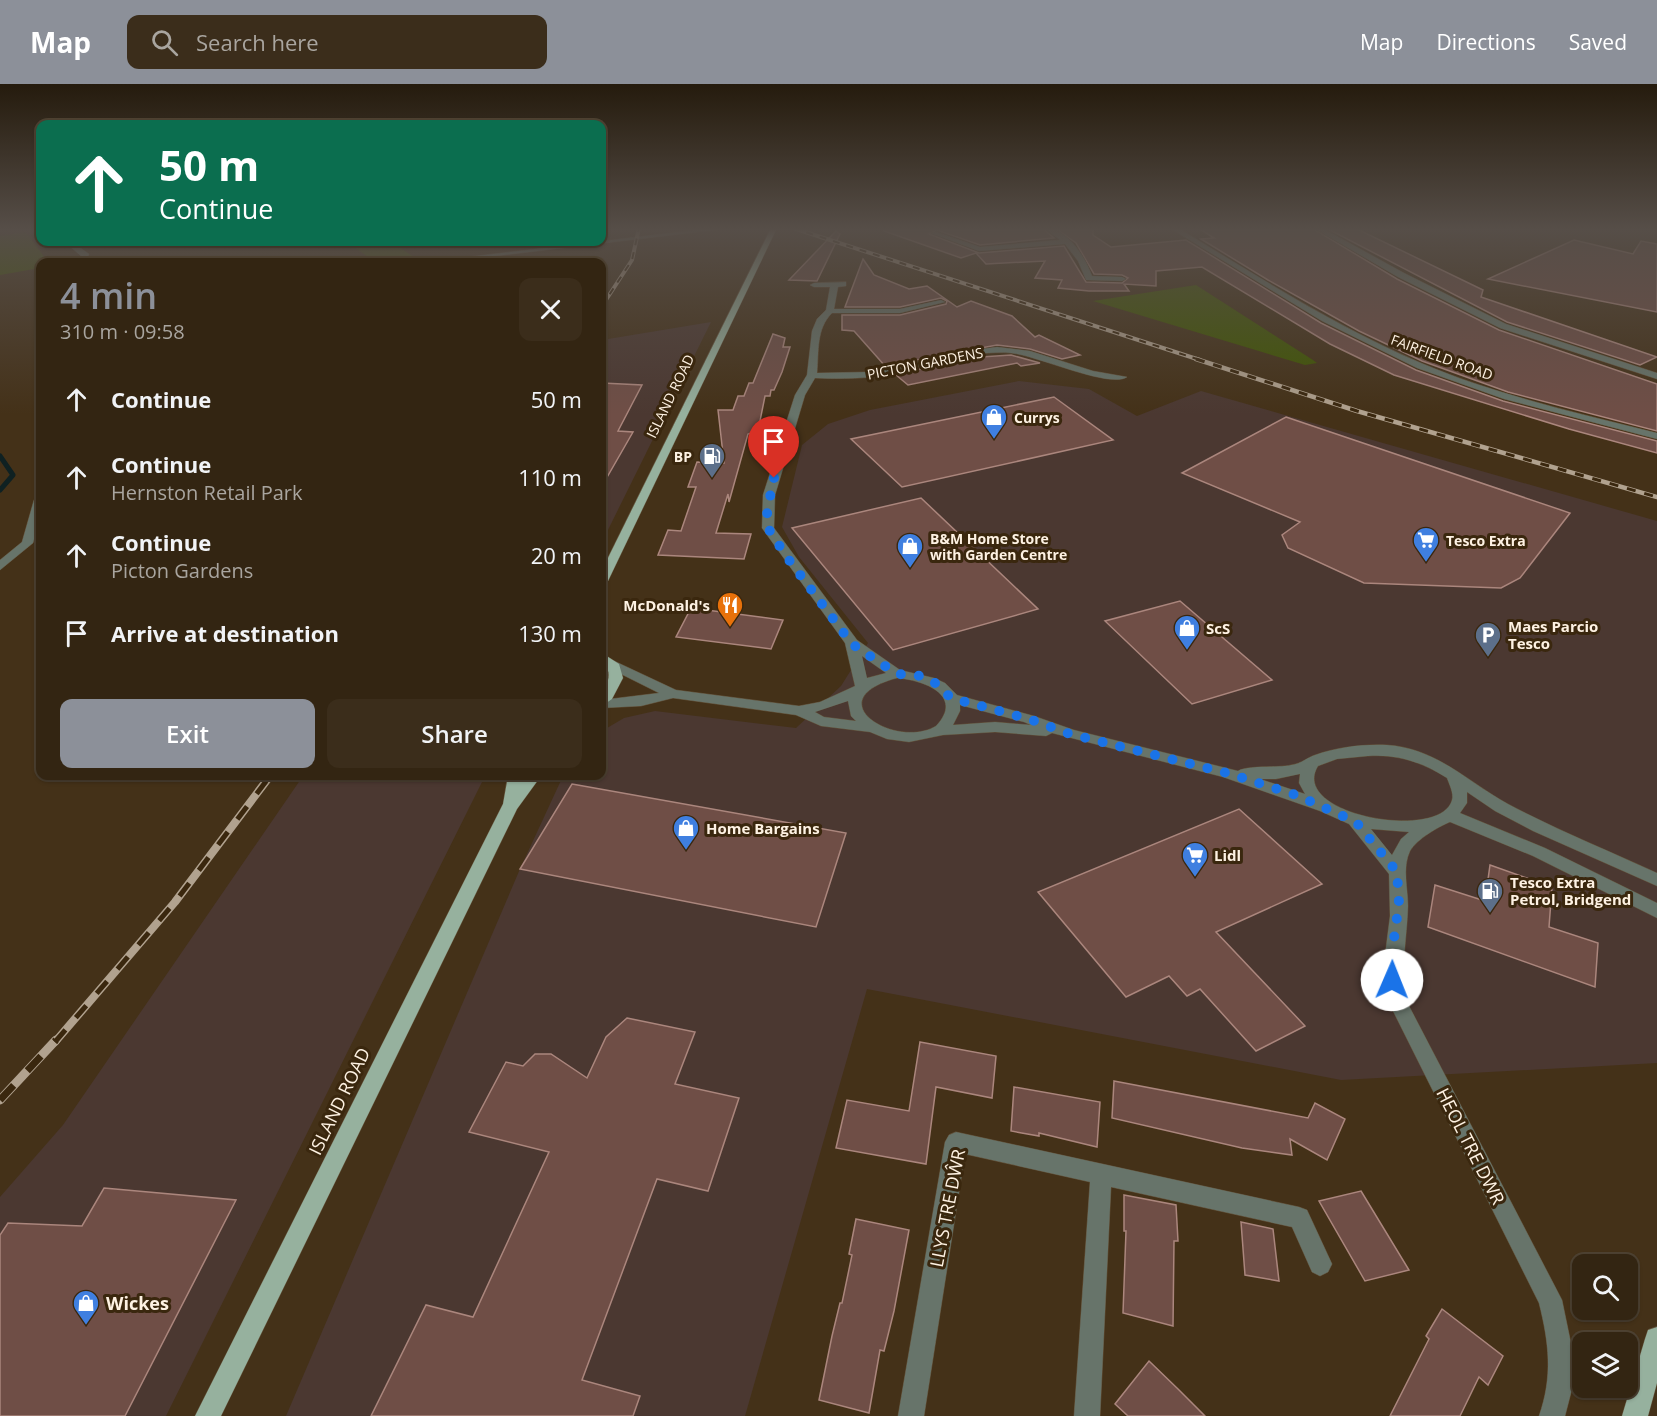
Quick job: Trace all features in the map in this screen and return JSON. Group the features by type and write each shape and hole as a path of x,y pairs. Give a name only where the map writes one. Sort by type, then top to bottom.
{"main road":[{"name":"ISLAND ROAD","path":"606,573 744,290"},
{"path":"606,699 617,682 617,674 607,661"},
{"path":"510,806 514,780"},
{"path":"510,806 530,780"},
{"name":"ISLAND ROAD","path":"208,1416 510,806"},
{"path":"1635,1416 1657,1340"}],"street":[{"path":"837,290 830,311 820,321 816,331 812,375 800,395 769,495 768,528 786,556 852,644 897,674"},
{"name":"FAIRFIELD ROAD","path":"1278,290 1328,320 1422,367 1559,412 1657,436"},
{"path":"1431,290 1503,326 1657,376"},
{"path":"830,311 900,311 924,302 941,302"},
{"name":"PICTON GARDENS","path":"812,375 876,375 966,353 999,350 1037,354 1108,380 1122,376"},
{"path":"0,566 27,543 36,513"},
{"path":"852,644 859,689 854,706 857,717 869,728"},
{"path":"607,661 673,694 799,711 822,721 869,728 896,738 913,738 941,730 995,727 1070,734"},
{"path":"799,711 824,706 881,676 897,674 922,676 934,682 951,698 1029,719 1070,734 1227,773 1296,795 1356,822 1388,828 1444,818 1539,852 1657,911"},
{"path":"606,703 641,701 673,694"},
{"path":"941,730 950,718 954,707 951,698"},
{"path":"1227,773 1276,774 1308,767 1313,762 1328,756 1385,750 1430,761 1524,819 1657,880"},
{"path":"1308,767 1307,783 1313,796 1330,809"},
{"path":"1444,818 1459,805 1460,794 1454,777"},
{"name":"HEOL TRE DWR","path":"1444,818 1406,844 1397,872 1399,903 1392,953 1392,980 1398,1003 1550,1300 1564,1352 1560,1395 1552,1416"},
{"path":"1356,822 1397,872"},
{"name":"LLYS TRE DŴR","path":"911,1416 957,1142 1299,1218 1320,1264"},
{"path":"1087,1416 1101,1174"}],"shaded area":[{"path":"711,322 606,534 606,339"},
{"path":"1019,381 1089,389 1137,416 1201,391 1657,521 1657,1063 1341,1080 867,989 745,1416 286,1416 520,869 561,780 606,780 606,729 624,718 655,711 796,728 841,686 868,643 799,557 782,527 802,445 828,424 870,410"},
{"path":"300,780 483,780 166,1416 0,1416 0,1197 63,1125"}],"green space":[{"path":"1163,290 1204,290 1317,363 1305,365 1093,301"}],"building":[{"path":"851,290 933,290 957,307 971,301 1012,316 1035,337 1039,335 1080,355 1062,359 1030,349 997,345 885,366 854,331 842,330 842,315 900,315 946,304 947,301 941,298 900,307 845,307"},
{"path":"1080,290 1129,291 1089,291"},
{"path":"1240,290 1268,290 1321,323 1416,370 1503,401 1657,441 1657,453 1569,429 1394,375 1330,344"},
{"path":"1286,290 1419,290 1499,330 1657,384 1657,431 1508,392 1422,361 1359,331"},
{"path":"1446,290 1483,290 1481,297 1657,357 1640,365 1507,322"},
{"path":"1545,290 1657,290 1657,312"},
{"path":"773,334 785,338 783,347 790,347 774,390 771,390 770,396 765,396 758,431 748,434 729,502 728,494 716,533 751,534 744,559 658,555 668,530 681,531 696,487 688,487 697,462 724,463 718,410 733,410 738,396 744,396 749,383 753,383"},
{"path":"1011,355 1040,363 1021,366 1017,363 908,385 896,375 966,358"},
{"path":"606,383 642,385 618,431 633,432 606,479"},
{"path":"1054,397 1113,440 902,487 851,439"},
{"name":"Tesco Extra","path":"1286,417 1570,513 1520,578 1501,588 1364,583 1288,548 1282,535 1300,522 1182,473"},
{"name":"B&M Home Store with Garden Centre","path":"921,498 1038,609 893,650 792,528"},
{"name":"ScS","path":"1180,601 1272,680 1192,704 1105,621"},
{"name":"McDonald's","path":"691,608 783,620 771,649 676,637"},
{"name":"Home Bargains","path":"572,784 846,833 816,927 520,869"},
{"path":"1239,809 1322,884 1216,932 1305,1026 1256,1051 1200,989 1187,996 1169,976 1126,997 1038,892"},
{"name":"Tesco Extra Petrol, Bridgend","path":"1490,865 1552,887 1549,927 1598,943 1595,987 1428,927 1435,885 1485,901"},
{"path":"627,1018 695,1032 675,1084 739,1098 708,1191 657,1179 582,1380 640,1396 633,1416 371,1416 426,1305 473,1317 549,1152 469,1132 506,1062 523,1066 535,1054 551,1054 587,1078 606,1037"},
{"path":"920,1042 996,1056 992,1098 936,1087 926,1164 836,1148 847,1100 909,1111"},
{"path":"1114,1081 1308,1118 1315,1103 1345,1119 1327,1160 1290,1139 1292,1155 1242,1148 1112,1118"},
{"path":"1014,1087 1100,1102 1097,1147 1039,1133 1039,1136 1011,1131"},
{"name":"Wickes","path":"104,1188 236,1200 125,1416 0,1416 0,1235 8,1223 82,1226"},
{"path":"1361,1191 1409,1270 1365,1281 1319,1201"},
{"path":"1124,1195 1176,1205 1178,1241 1174,1241 1173,1326 1123,1313 1126,1231 1124,1231"},
{"path":"856,1219 909,1230 894,1311 884,1351 880,1350 869,1413 819,1400 852,1255 849,1254"},
{"path":"1241,1222 1273,1229 1279,1281 1245,1275"},
{"path":"1442,1309 1503,1356 1488,1385 1479,1377 1460,1416 1390,1416 1429,1339 1426,1336"},
{"path":"1149,1361 1205,1416 1128,1416 1115,1404"}],"waterway":[{"path":"0,456 13,475 0,490"}],"railway":[{"path":"606,300 612,290"},
{"path":"985,290 1200,360"},
{"path":"1196,359 1357,411 1657,497"},
{"path":"55,1042 175,902 267,780"},
{"path":"0,1100 56,1040"}],"place":[{"name":"Currys","path":"994,440"},
{"name":"BP","path":"712,479"},
{"name":"Tesco Extra","path":"1426,563"},
{"name":"B&M Home Store with Garden Centre","path":"910,569"},
{"name":"McDonald's","path":"730,628"},
{"name":"ScS","path":"1187,651"},
{"name":"Maes Parcio Tesco","path":"1488,658"},
{"name":"Home Bargains","path":"686,851"},
{"name":"Lidl","path":"1195,878"},
{"name":"Tesco Extra Petrol, Bridgend","path":"1490,914"},
{"name":"Wickes","path":"86,1326"}],"route":[{"path":"774,478 767,511 768,528 786,556 852,644 897,674 922,676 942,688 951,698 996,709 1070,734 1227,773 1296,795 1356,822 1397,872 1399,903 1392,953 1392,980"}]}
